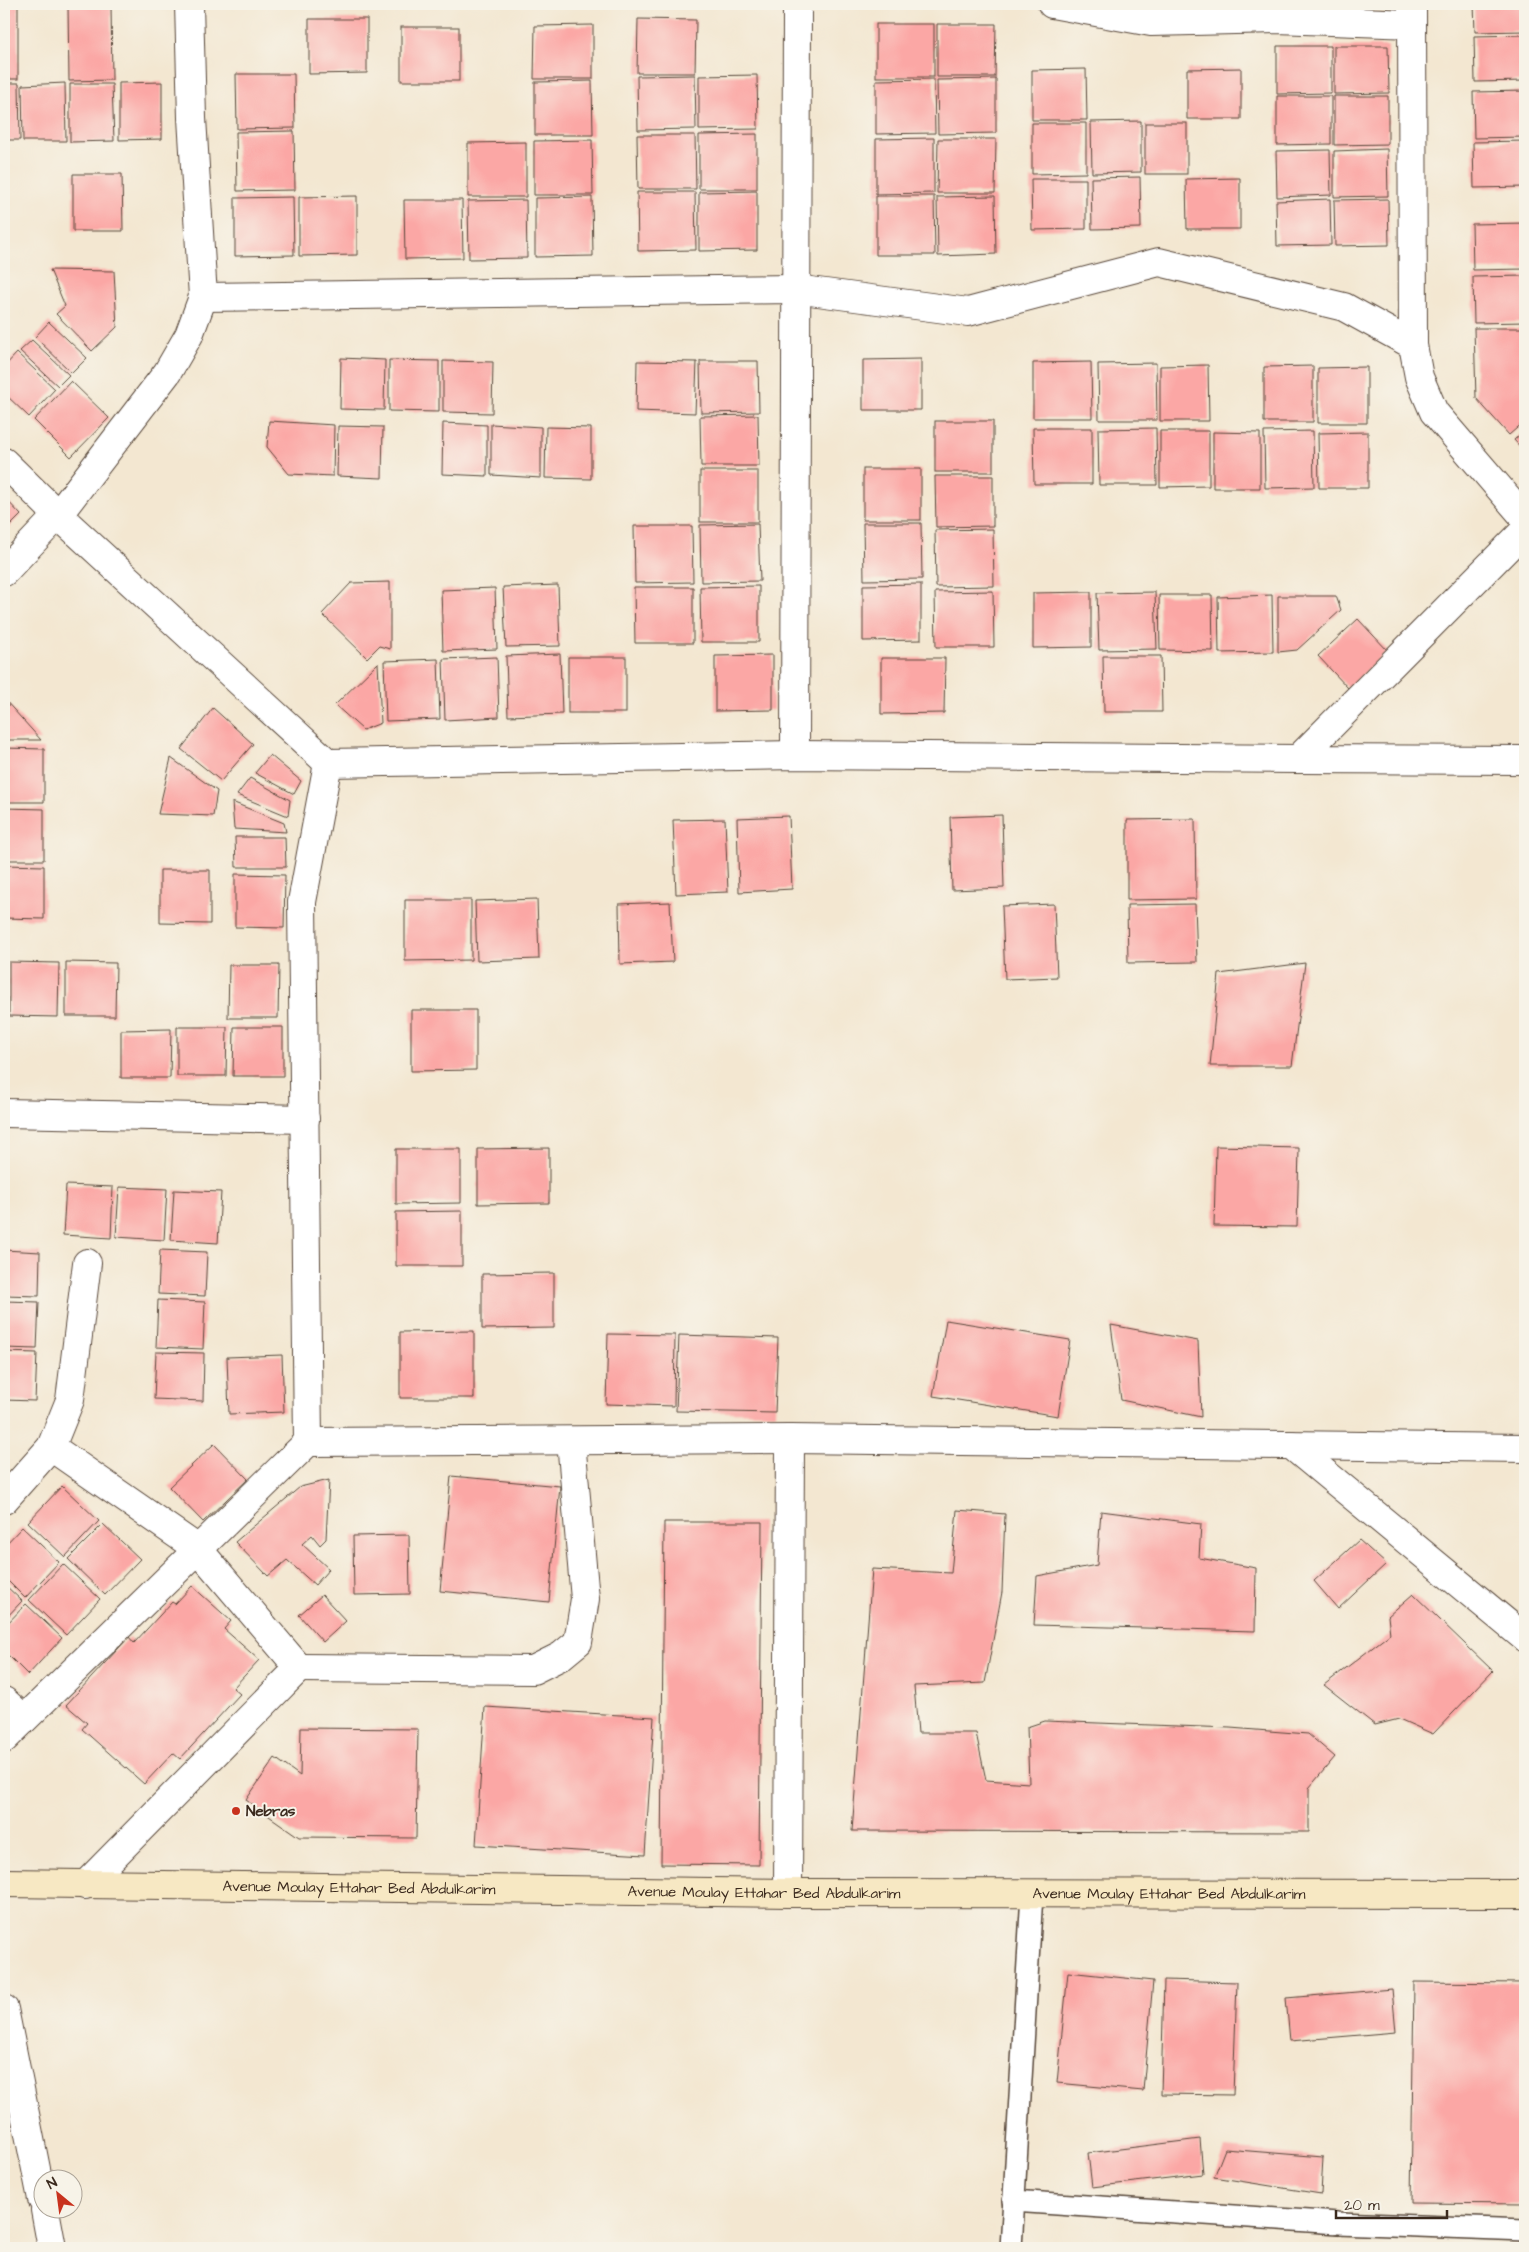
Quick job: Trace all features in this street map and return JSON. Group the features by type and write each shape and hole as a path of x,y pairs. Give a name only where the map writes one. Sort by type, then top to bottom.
{"street":[{"path":"4,572 58,515 167,373 189,335 203,297 192,118 189,4"},
{"path":"794,755 797,4"},
{"path":"1052,4 1151,22 1412,14 1413,345 1419,377 1434,412 1525,518"},
{"path":"203,297 795,289 968,312 1159,262 1344,307 1413,345"},
{"path":"4,462 58,515 328,763 794,755 1525,760"},
{"path":"1298,759 1525,530"},
{"path":"308,1442 302,902 328,763"},
{"path":"4,1112 305,1119"},
{"path":"4,1500 51,1447 70,1400 87,1263"},
{"path":"788,1893 790,1439"},
{"path":"4,1739 308,1442 790,1439 1525,1448"},
{"path":"85,1885 299,1668 533,1670 561,1656 578,1642 585,1599 571,1441"},
{"path":"1291,1445 1525,1638"},
{"path":"51,1447 198,1549 299,1668"},
{"path":"4,1701 24,1719"},
{"name":"Avenue Moulay Ettahar Bed Abdulkarim","path":"4,1883 788,1893 1525,1894"},
{"path":"4,2009 10,2073 35,2170"},
{"path":"47,2220 52,2248"}],"lane":[{"path":"1011,2248 1032,1894"},
{"path":"1013,2200 1338,2223 1525,2230"}],"building":[{"path":"1474,4 1525,4 1525,31 1475,32"},
{"path":"4,5 18,5 18,79 4,79"},
{"path":"111,5 112,80 69,81 68,6"},
{"path":"309,19 367,19 367,73 309,74"},
{"path":"638,19 696,20 695,73 637,73"},
{"path":"876,24 934,24 934,77 876,77"},
{"path":"937,24 996,24 995,77 937,77"},
{"path":"593,25 593,79 534,79 535,26"},
{"path":"401,27 459,27 459,81 401,81"},
{"path":"1525,35 1525,81 1475,82 1474,36"},
{"path":"1277,46 1331,46 1331,93 1277,94"},
{"path":"1334,46 1388,46 1389,93 1334,94"},
{"path":"1241,68 1241,119 1187,119 1187,69"},
{"path":"1086,69 1087,120 1032,120 1032,70"},
{"path":"236,74 294,74 295,128 237,129"},
{"path":"695,75 696,129 638,130 637,76"},
{"path":"757,75 758,129 699,130 699,76"},
{"path":"934,79 935,133 876,134 876,80"},
{"path":"996,79 996,133 938,134 937,80"},
{"path":"592,81 593,135 535,135 535,82"},
{"path":"162,82 162,139 119,140 119,83"},
{"path":"4,83 19,83 20,140 4,140"},
{"path":"65,83 66,141 23,141 22,85"},
{"path":"70,84 112,84 114,141 70,142"},
{"path":"1525,91 1525,137 1474,138 1473,92"},
{"path":"1277,96 1331,96 1331,144 1277,145"},
{"path":"1334,96 1388,96 1388,144 1334,145"},
{"path":"1141,121 1141,172 1092,173 1091,122"},
{"path":"1032,123 1086,123 1086,173 1032,174"},
{"path":"1145,123 1187,123 1187,174 1145,174"},
{"path":"294,131 295,190 237,191 236,132"},
{"path":"757,134 757,189 699,189 699,135"},
{"path":"637,135 695,135 696,189 638,189"},
{"path":"934,138 934,193 876,194 876,139"},
{"path":"938,139 996,139 995,193 937,193"},
{"path":"592,140 593,195 534,195 534,141"},
{"path":"1525,141 1525,187 1474,188 1473,142"},
{"path":"526,142 526,197 468,197 468,143"},
{"path":"1387,149 1388,196 1334,197 1334,151"},
{"path":"1330,150 1331,195 1277,197 1276,151"},
{"path":"73,174 122,174 123,231 73,231"},
{"path":"1140,177 1141,228 1092,229 1091,178"},
{"path":"1240,178 1240,229 1187,229 1186,179"},
{"path":"1031,179 1086,179 1086,229 1032,230"},
{"path":"757,191 757,250 699,251 699,192"},
{"path":"637,192 695,192 696,250 638,251"},
{"path":"357,196 357,255 299,256 299,197"},
{"path":"876,196 934,196 935,255 876,255"},
{"path":"995,196 996,254 938,256 937,197"},
{"path":"293,197 294,255 235,256 235,198"},
{"path":"592,197 593,256 535,257 535,198"},
{"path":"1330,199 1331,245 1277,246 1276,201"},
{"path":"1388,199 1389,245 1335,246 1334,200"},
{"path":"404,200 462,200 463,258 405,259"},
{"path":"526,200 527,258 469,259 468,201"},
{"path":"1525,223 1525,269 1473,270 1472,224"},
{"path":"50,270 114,271 117,327 92,351 56,314 65,306"},
{"path":"1525,276 1525,322 1474,323 1473,277"},
{"path":"49,322 87,358 72,373 35,337"},
{"path":"1474,328 1525,328 1525,421 1509,435 1476,398"},
{"path":"32,340 69,375 58,386 20,351"},
{"path":"17,353 55,389 29,417 4,393 4,367"},
{"path":"341,358 385,360 384,410 340,409"},
{"path":"921,359 921,410 863,410 863,360"},
{"path":"389,360 439,361 439,412 389,411"},
{"path":"443,361 493,362 492,413 443,412"},
{"path":"637,361 697,362 695,413 636,411"},
{"path":"700,361 758,361 759,412 701,413"},
{"path":"1091,362 1092,418 1033,418 1033,363"},
{"path":"1156,363 1157,420 1099,420 1098,364"},
{"path":"1208,365 1209,421 1160,421 1160,366"},
{"path":"1313,366 1313,422 1264,422 1264,367"},
{"path":"1367,367 1367,423 1318,423 1318,368"},
{"path":"71,381 109,418 71,457 34,420"},
{"path":"758,415 759,466 701,466 700,416"},
{"path":"269,421 334,425 333,476 289,474 267,447"},
{"path":"935,421 993,421 993,472 935,472"},
{"path":"443,423 487,425 487,476 442,474"},
{"path":"491,424 541,427 541,478 491,475"},
{"path":"338,426 383,427 382,478 337,476"},
{"path":"546,427 591,428 591,479 545,478"},
{"path":"1033,428 1092,428 1092,484 1034,484"},
{"path":"1156,428 1157,485 1099,485 1098,429"},
{"path":"1525,430 1525,452 1514,440"},
{"path":"1160,431 1209,431 1209,486 1160,487"},
{"path":"1313,431 1314,487 1265,488 1264,432"},
{"path":"1213,432 1260,433 1260,488 1213,488"},
{"path":"1368,432 1368,488 1319,488 1318,433"},
{"path":"863,469 921,469 921,520 863,520"},
{"path":"700,471 758,471 758,522 700,522"},
{"path":"935,476 993,476 993,526 936,527"},
{"path":"4,497 21,515 4,532"},
{"path":"863,523 921,523 922,579 864,580"},
{"path":"758,524 760,581 701,582 700,525"},
{"path":"634,526 692,526 693,582 635,583"},
{"path":"993,529 994,586 936,587 935,530"},
{"path":"390,582 390,649 379,646 367,658 322,614 351,583"},
{"path":"921,584 921,640 863,641 863,585"},
{"path":"558,585 560,646 506,647 503,587"},
{"path":"759,586 759,642 701,642 700,587"},
{"path":"634,587 693,587 693,643 635,643"},
{"path":"495,588 497,649 443,651 441,590"},
{"path":"993,591 994,647 936,647 935,592"},
{"path":"1091,592 1091,647 1033,648 1033,593"},
{"path":"1155,592 1157,649 1099,650 1097,593"},
{"path":"1159,595 1212,595 1213,651 1160,650"},
{"path":"1272,595 1273,652 1219,653 1218,597"},
{"path":"1278,596 1336,596 1341,610 1297,650 1278,652"},
{"path":"1358,619 1388,651 1348,688 1318,656"},
{"path":"560,654 562,714 508,716 506,656"},
{"path":"773,655 773,710 715,711 715,656"},
{"path":"1103,656 1161,656 1162,712 1104,712"},
{"path":"497,657 499,717 445,720 443,659"},
{"path":"568,657 626,657 626,713 568,713"},
{"path":"881,658 945,658 944,713 881,714"},
{"path":"438,659 440,719 386,721 384,661"},
{"path":"378,663 381,723 363,730 335,705"},
{"path":"4,699 41,740 4,740"},
{"path":"213,708 253,744 221,781 181,749"},
{"path":"4,748 44,749 44,802 4,802"},
{"path":"270,755 301,781 294,794 255,773"},
{"path":"171,758 217,791 213,816 158,814"},
{"path":"250,778 290,800 288,816 237,795"},
{"path":"232,802 284,823 286,832 234,829"},
{"path":"4,808 44,809 44,860 4,860"},
{"path":"1002,815 1004,888 952,890 950,817"},
{"path":"789,816 792,889 739,892 737,818"},
{"path":"725,819 728,892 676,894 673,820"},
{"path":"1195,819 1196,899 1127,900 1127,820"},
{"path":"235,837 285,837 286,867 236,867"},
{"path":"4,865 44,866 44,919 4,918"},
{"path":"160,870 210,870 210,924 160,923"},
{"path":"235,874 285,875 284,928 235,927"},
{"path":"537,899 539,959 477,961 475,901"},
{"path":"405,900 471,900 471,960 405,961"},
{"path":"670,902 673,962 620,964 619,904"},
{"path":"1054,904 1057,977 1005,979 1002,906"},
{"path":"1195,904 1197,962 1128,963 1127,905"},
{"path":"9,962 59,963 58,1017 9,1016"},
{"path":"66,962 116,963 115,1016 66,1016"},
{"path":"1305,963 1292,1066 1210,1066 1219,974"},
{"path":"229,965 279,965 278,1018 228,1018"},
{"path":"411,1010 476,1010 476,1070 411,1071"},
{"path":"177,1027 227,1027 226,1076 177,1076"},
{"path":"234,1027 283,1027 283,1076 233,1076"},
{"path":"171,1029 170,1078 121,1078 121,1030"},
{"path":"1216,1146 1299,1148 1297,1227 1214,1226"},
{"path":"549,1148 549,1203 478,1204 478,1149"},
{"path":"396,1149 461,1149 461,1203 396,1204"},
{"path":"66,1185 113,1187 111,1238 63,1235"},
{"path":"119,1187 167,1189 164,1240 116,1237"},
{"path":"174,1190 221,1192 218,1243 171,1240"},
{"path":"462,1211 462,1266 396,1266 396,1212"},
{"path":"4,1250 40,1252 39,1296 4,1295"},
{"path":"160,1250 207,1252 205,1296 158,1294"},
{"path":"554,1273 554,1328 482,1329 482,1274"},
{"path":"158,1300 205,1302 203,1349 156,1347"},
{"path":"4,1301 39,1302 37,1349 4,1348"},
{"path":"946,1320 1070,1340 1058,1416 933,1396"},
{"path":"1111,1325 1198,1341 1201,1417 1121,1400"},
{"path":"474,1331 474,1398 400,1398 400,1332"},
{"path":"608,1334 675,1335 674,1406 606,1404"},
{"path":"679,1335 778,1338 775,1413 676,1411"},
{"path":"4,1352 37,1353 35,1401 4,1400"},
{"path":"156,1352 204,1353 203,1401 154,1399"},
{"path":"282,1355 284,1412 229,1414 227,1357"},
{"path":"214,1444 248,1479 203,1522 169,1487"},
{"path":"451,1476 560,1486 549,1602 440,1591"},
{"path":"329,1480 326,1539 320,1545 312,1535 302,1544 329,1569 315,1585 287,1560 268,1576 235,1542 300,1487"},
{"path":"62,1486 99,1521 65,1557 28,1522"},
{"path":"957,1510 1005,1514 1002,1592 985,1683 914,1686 918,1733 976,1733 986,1780 1029,1783 1027,1727 1045,1721 1230,1728 1308,1734 1335,1757 1309,1788 1309,1832 852,1831 872,1569 951,1573"},
{"path":"1101,1511 1201,1524 1199,1558 1256,1568 1255,1631 1034,1625 1037,1576 1097,1565"},
{"path":"664,1522 762,1522 759,1865 661,1864"},
{"path":"103,1524 140,1559 105,1595 68,1559"},
{"path":"22,1527 59,1562 25,1598 4,1577 4,1546"},
{"path":"409,1535 410,1594 354,1595 353,1536"},
{"path":"1359,1540 1386,1564 1338,1609 1314,1581"},
{"path":"63,1564 100,1599 66,1635 29,1600"},
{"path":"4,1584 22,1601 4,1620"},
{"path":"192,1586 231,1621 224,1629 259,1660 233,1688 240,1694 180,1759 173,1753 144,1784 82,1729 87,1723 66,1705 129,1637 134,1643 172,1602 175,1604"},
{"path":"1413,1594 1493,1671 1433,1734 1399,1719 1375,1725 1324,1685 1390,1634 1388,1616"},
{"path":"322,1595 346,1621 323,1642 299,1615"},
{"path":"26,1604 62,1638 28,1675 4,1651 4,1627"},
{"path":"485,1707 654,1717 645,1855 476,1845"},
{"path":"301,1728 418,1729 416,1838 299,1837 246,1800 275,1758 300,1776"},
{"path":"1068,1972 1153,1981 1143,2091 1057,2083"},
{"path":"1164,1980 1237,1982 1233,2095 1161,2094"},
{"path":"1414,1982 1525,1983 1525,2204 1411,2203"},
{"path":"1392,1989 1396,2032 1290,2041 1286,1998"},
{"path":"1200,2139 1203,2174 1092,2187 1088,2153"},
{"path":"1225,2149 1323,2157 1321,2194 1214,2177"}],"place":[{"name":"Nebras","path":"236,1811"}]}
